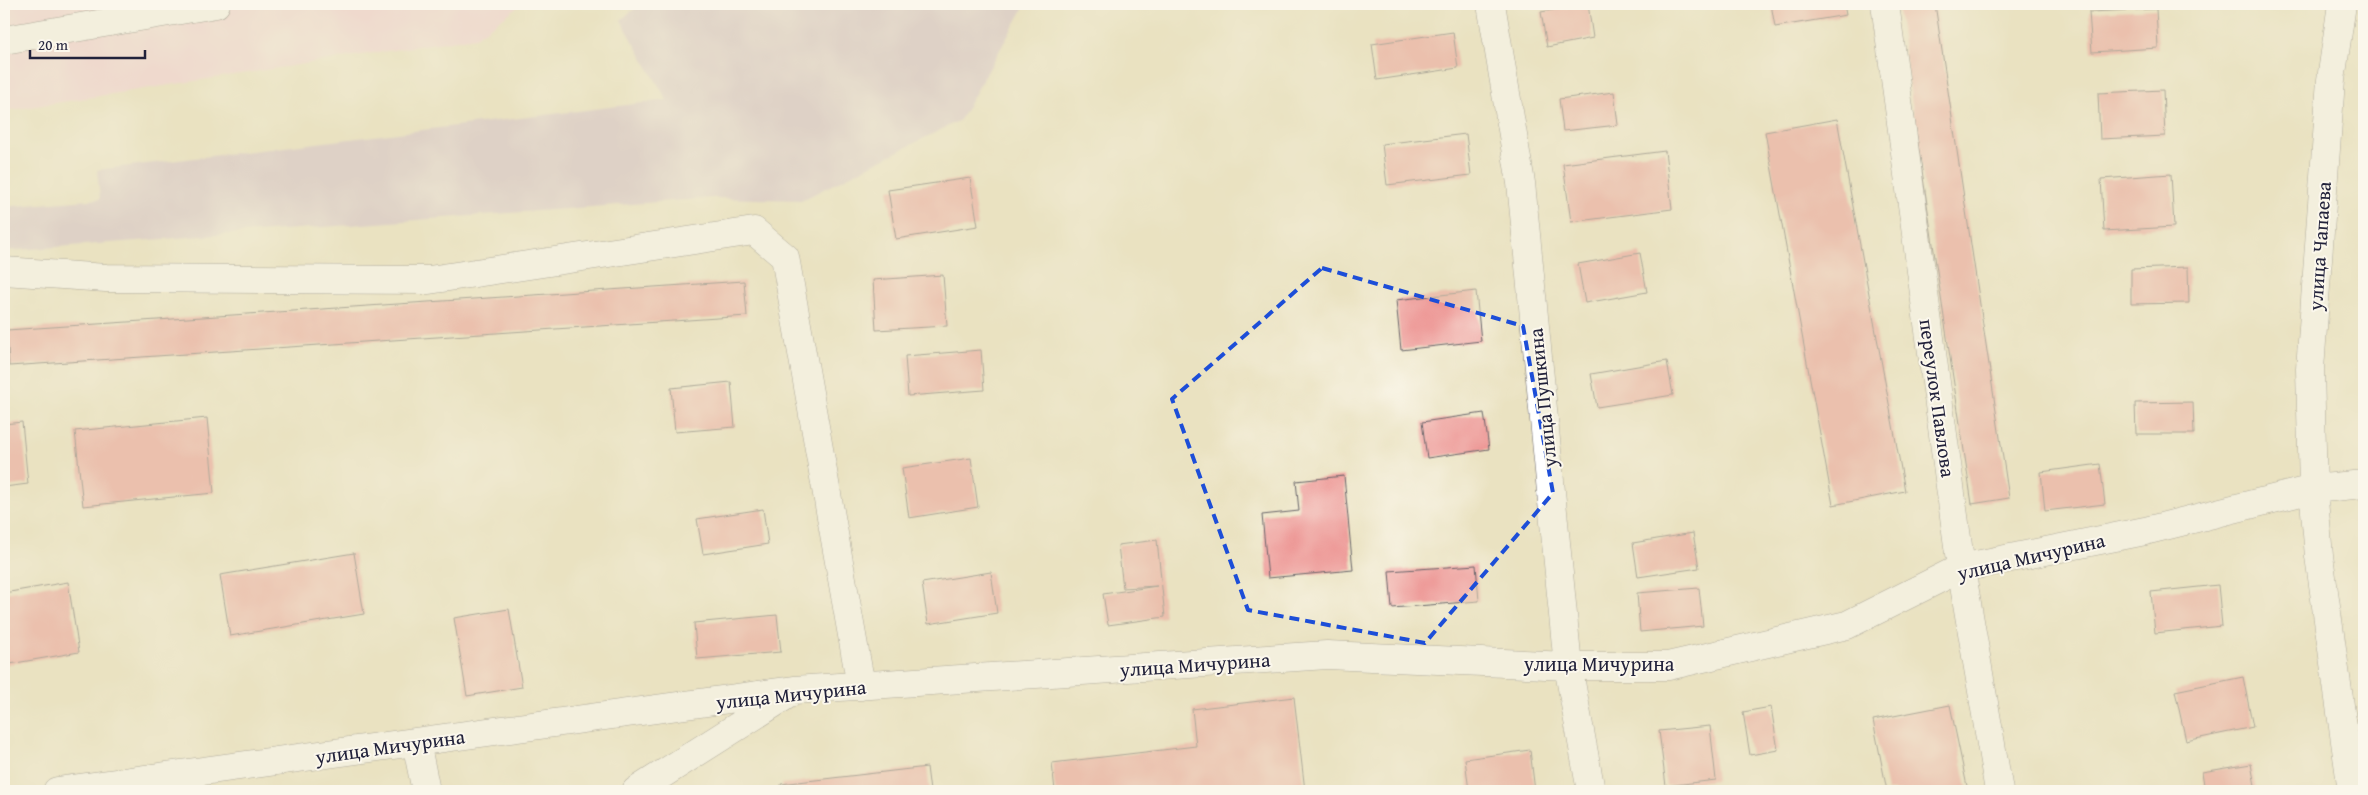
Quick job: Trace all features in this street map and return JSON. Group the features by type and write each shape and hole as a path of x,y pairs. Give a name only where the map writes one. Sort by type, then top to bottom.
{"street":[{"path":"4,40 216,4"},
{"name":"улица Пушкина","path":"1491,4 1521,183 1568,666 1591,791"},
{"name":"переулок Павлова","path":"1885,4 1961,568 1998,791"},
{"name":"улица Чапаева","path":"2342,4 2332,80 2310,368 2313,489 2319,556 2352,791"},
{"path":"4,271 106,278 429,280 754,231 785,257 861,686"},
{"path":"2313,489 2364,484"},
{"name":"улица Мичурина","path":"57,791 794,690 1327,655 1568,666 1668,666 1847,625 1961,568 2145,531 2313,489"},
{"path":"636,791 794,690"},
{"path":"416,742 426,791"}],"highlighted area":[{"path":"1322,268 1523,326 1553,493 1425,643 1248,610 1172,399"}],"shaded area":[{"path":"4,4 522,4 476,37 4,111"},
{"path":"640,4 1026,4 960,120 802,200 712,198 4,251 4,207 100,199 97,170 667,100 621,20"}],"building":[{"path":"1588,4 1593,38 1547,47 1541,12"},
{"path":"1771,4 1844,4 1846,15 1775,27"},
{"path":"1897,4 1935,4 2009,498 1972,504"},
{"path":"2156,9 2158,48 2092,52 2089,12"},
{"path":"1453,32 1458,68 1377,80 1372,44"},
{"path":"2163,90 2165,136 2100,139 2098,93"},
{"path":"1614,92 1618,125 1563,131 1559,99"},
{"path":"1837,119 1905,491 1833,505 1765,132"},
{"path":"1466,134 1471,175 1387,185 1382,144"},
{"path":"1665,151 1672,209 1571,222 1563,164"},
{"path":"2171,174 2174,227 2104,231 2101,179"},
{"path":"970,178 978,226 896,239 888,190"},
{"path":"1640,253 1647,292 1585,303 1578,264"},
{"path":"2188,267 2189,303 2131,304 2131,269"},
{"path":"943,275 947,326 876,330 873,280"},
{"path":"744,281 747,316 9,366 7,330"},
{"path":"1476,291 1481,341 1401,350 1396,300"},
{"path":"981,350 984,390 908,396 905,356"},
{"path":"1667,361 1673,395 1597,407 1591,374"},
{"path":"731,382 735,427 675,432 671,388"},
{"path":"2193,402 2194,434 2136,434 2135,403"},
{"path":"1484,413 1489,449 1427,458 1422,422"},
{"path":"207,418 214,493 83,506 75,431"},
{"path":"22,422 28,484 4,487 4,424"},
{"path":"971,458 978,507 909,518 902,468"},
{"path":"2100,464 2105,504 2045,511 2041,472"},
{"path":"1344,476 1353,570 1268,578 1262,515 1299,511 1296,481"},
{"path":"763,509 768,544 703,554 697,519"},
{"path":"1693,533 1699,568 1638,577 1633,543"},
{"path":"1157,540 1165,617 1108,625 1103,594 1157,586 1123,588 1118,545"},
{"path":"354,553 364,614 230,636 220,575"},
{"path":"1476,565 1479,601 1392,608 1389,571"},
{"path":"991,572 997,613 928,624 922,583"},
{"path":"68,582 79,652 4,665 4,593"},
{"path":"2218,585 2222,626 2155,633 2151,592"},
{"path":"1699,588 1703,626 1640,632 1637,593"},
{"path":"509,609 522,687 467,696 454,618"},
{"path":"777,615 781,652 697,659 694,623"},
{"path":"2243,677 2253,727 2186,741 2175,691"},
{"path":"1294,697 1305,791 1055,791 1052,763 1196,746 1192,709"},
{"path":"1950,705 1968,791 1887,791 1873,720"},
{"path":"1771,707 1778,750 1750,755 1743,712"},
{"path":"1710,726 1716,780 1666,786 1659,731"},
{"path":"1530,750 1535,791 1469,791 1465,759"},
{"path":"2251,764 2256,791 2205,791 2202,772"},
{"path":"927,767 930,791 782,791 781,784"}]}
